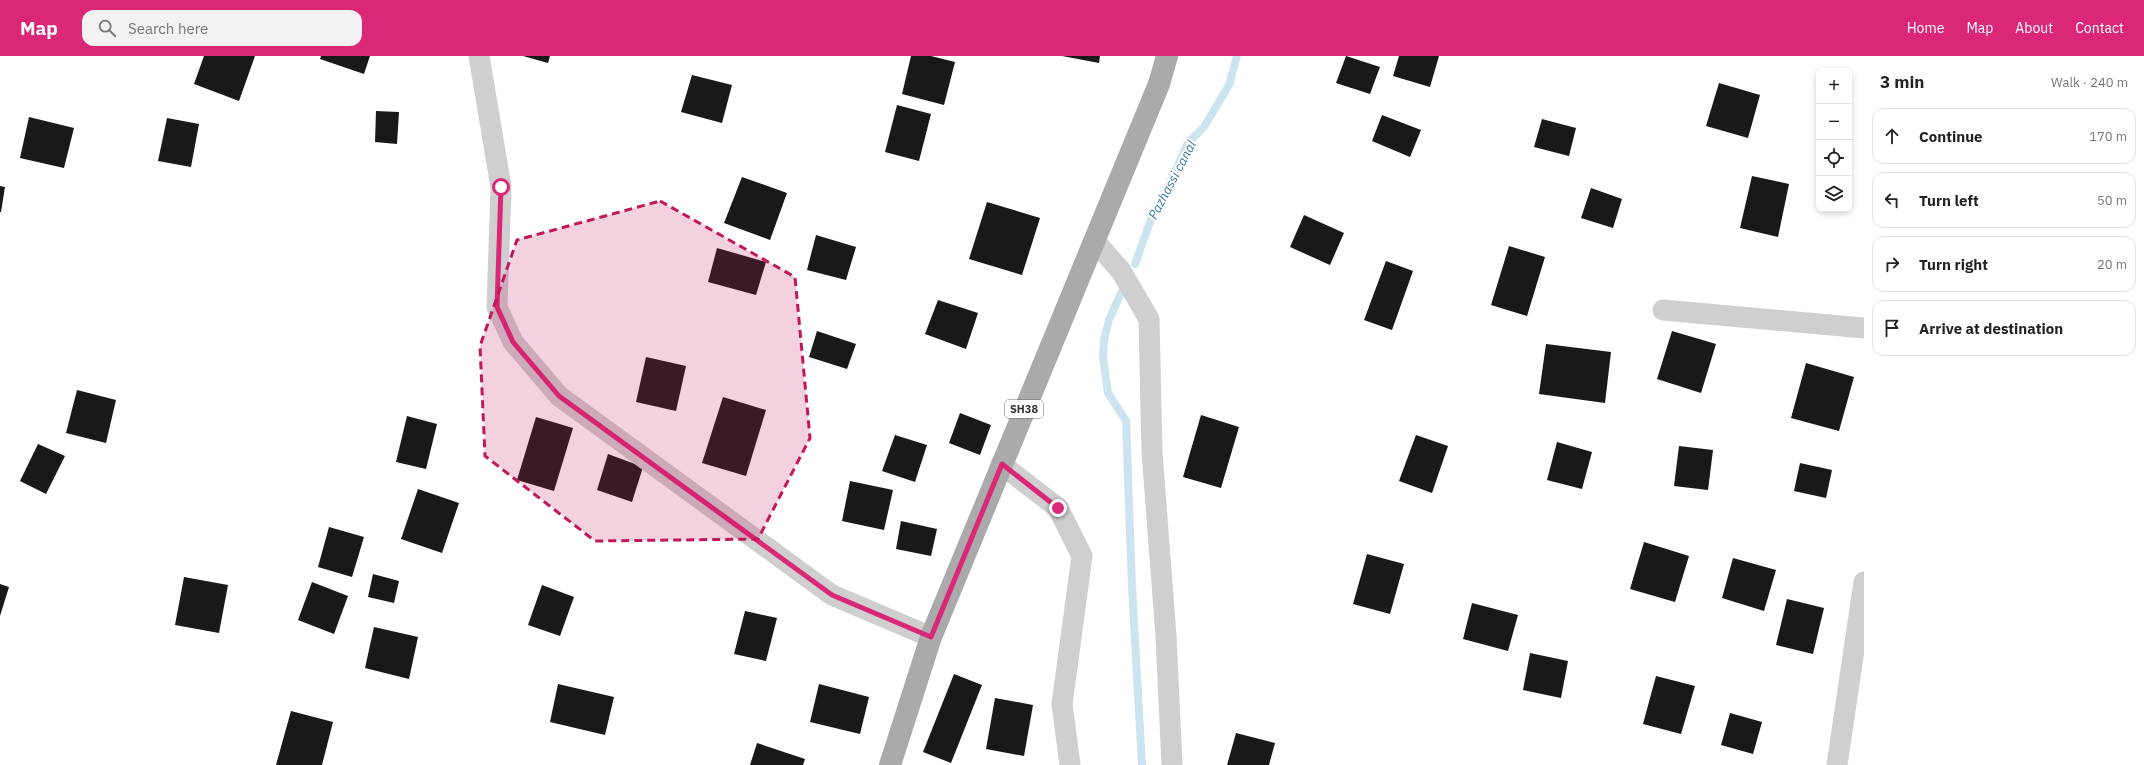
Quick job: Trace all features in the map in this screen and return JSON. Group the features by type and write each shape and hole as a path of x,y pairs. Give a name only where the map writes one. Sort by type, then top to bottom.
{"main road":[{"name":"SH38","path":"890,765 931,637 1159,84 1167,56"}],"street":[{"path":"480,56 501,187 497,307 513,342 559,396 832,595 931,637"},
{"path":"1094,240 1121,271 1149,319 1152,452 1166,636 1172,765"},
{"path":"1663,310 1864,328"},
{"path":"1002,464 1058,508 1082,556 1062,704 1070,765"},
{"path":"1837,765 1864,582"}],"highlighted area":[{"path":"660,201 795,277 810,438 758,539 595,541 485,456 480,346 517,240"}],"building":[{"path":"204,56 255,56 239,101 194,84"},
{"path":"321,56 370,56 364,74 320,59"},
{"path":"523,56 550,56 548,63"},
{"path":"911,56 931,56 955,62 944,105 902,94"},
{"path":"1062,56 1100,56 1099,63"},
{"path":"1346,56 1380,67 1370,94 1336,83"},
{"path":"1399,56 1439,56 1430,87 1393,76"},
{"path":"692,75 732,85 722,123 681,112"},
{"path":"1719,83 1760,95 1748,138 1706,126"},
{"path":"897,105 931,114 919,161 885,152"},
{"path":"376,111 399,112 397,144 375,142"},
{"path":"1382,115 1421,130 1410,157 1372,141"},
{"path":"29,117 74,128 64,168 20,158"},
{"path":"167,118 199,124 191,167 158,161"},
{"path":"1542,119 1576,128 1569,156 1534,147"},
{"path":"1752,176 1789,184 1778,237 1740,228"},
{"path":"742,177 787,193 770,240 724,223"},
{"path":"0,186 5,187 1,212 0,212"},
{"path":"1591,188 1622,199 1613,228 1581,218"},
{"path":"987,202 1040,218 1022,275 969,259"},
{"path":"1304,215 1344,233 1330,265 1290,247"},
{"path":"816,235 856,247 846,280 807,270"},
{"path":"1509,246 1545,257 1527,316 1491,305"},
{"path":"717,248 766,262 756,295 708,282"},
{"path":"1386,261 1413,271 1392,330 1364,320"},
{"path":"938,300 978,313 966,349 925,334"},
{"path":"817,331 856,344 847,369 809,357"},
{"path":"1672,331 1716,344 1701,393 1657,379"},
{"path":"1546,344 1611,352 1605,403 1539,394"},
{"path":"646,357 686,366 676,411 636,402"},
{"path":"1806,363 1854,377 1839,431 1791,418"},
{"path":"77,390 116,400 106,443 66,433"},
{"path":"723,397 766,410 746,476 702,463"},
{"path":"960,413 991,425 980,455 949,443"},
{"path":"1201,415 1239,427 1221,488 1183,477"},
{"path":"407,416 437,424 426,469 396,462"},
{"path":"536,417 573,428 554,491 517,480"},
{"path":"895,435 927,445 915,482 882,471"},
{"path":"1416,435 1448,446 1432,493 1399,481"},
{"path":"1557,442 1592,452 1582,489 1547,480"},
{"path":"38,444 65,456 46,494 20,481"},
{"path":"1679,446 1713,450 1708,490 1674,486"},
{"path":"608,454 643,467 632,502 597,490"},
{"path":"1800,463 1832,470 1826,498 1794,491"},
{"path":"850,481 893,490 884,530 842,521"},
{"path":"418,489 459,503 442,553 401,539"},
{"path":"901,521 937,529 931,556 896,549"},
{"path":"329,527 364,537 352,577 318,567"},
{"path":"1644,542 1689,556 1675,602 1630,589"},
{"path":"1367,554 1404,564 1390,614 1353,604"},
{"path":"1733,558 1776,570 1764,611 1722,598"},
{"path":"373,574 399,581 394,603 368,597"},
{"path":"184,577 228,585 219,633 175,625"},
{"path":"312,582 348,596 334,634 298,620"},
{"path":"0,584 9,587 0,616"},
{"path":"542,585 574,597 560,636 528,625"},
{"path":"1787,599 1824,608 1813,654 1776,645"},
{"path":"1472,603 1518,615 1508,651 1463,639"},
{"path":"745,611 777,618 766,661 734,654"},
{"path":"374,627 418,637 409,679 365,668"},
{"path":"1530,653 1568,661 1561,698 1523,690"},
{"path":"954,674 982,685 951,763 923,752"},
{"path":"1656,676 1695,686 1681,734 1643,724"},
{"path":"558,684 614,697 605,735 550,722"},
{"path":"819,684 869,697 860,734 810,722"},
{"path":"995,698 1033,705 1024,756 986,749"},
{"path":"291,711 333,722 322,765 276,765"},
{"path":"1730,713 1762,722 1753,754 1721,745"},
{"path":"1236,733 1275,743 1269,765 1227,765"},
{"path":"757,743 805,759 803,765 750,765"}],"waterway":[{"name":"Pazhassi canal","path":"1135,264 1154,211 1164,196 1188,143 1204,127 1229,85 1237,56"},
{"path":"1121,293 1109,320 1104,340 1103,358 1108,393 1126,421 1132,587 1142,765"}],"route":[{"path":"501,187 497,307 513,342 559,396 832,595 931,637 1002,464 1058,508"}]}
